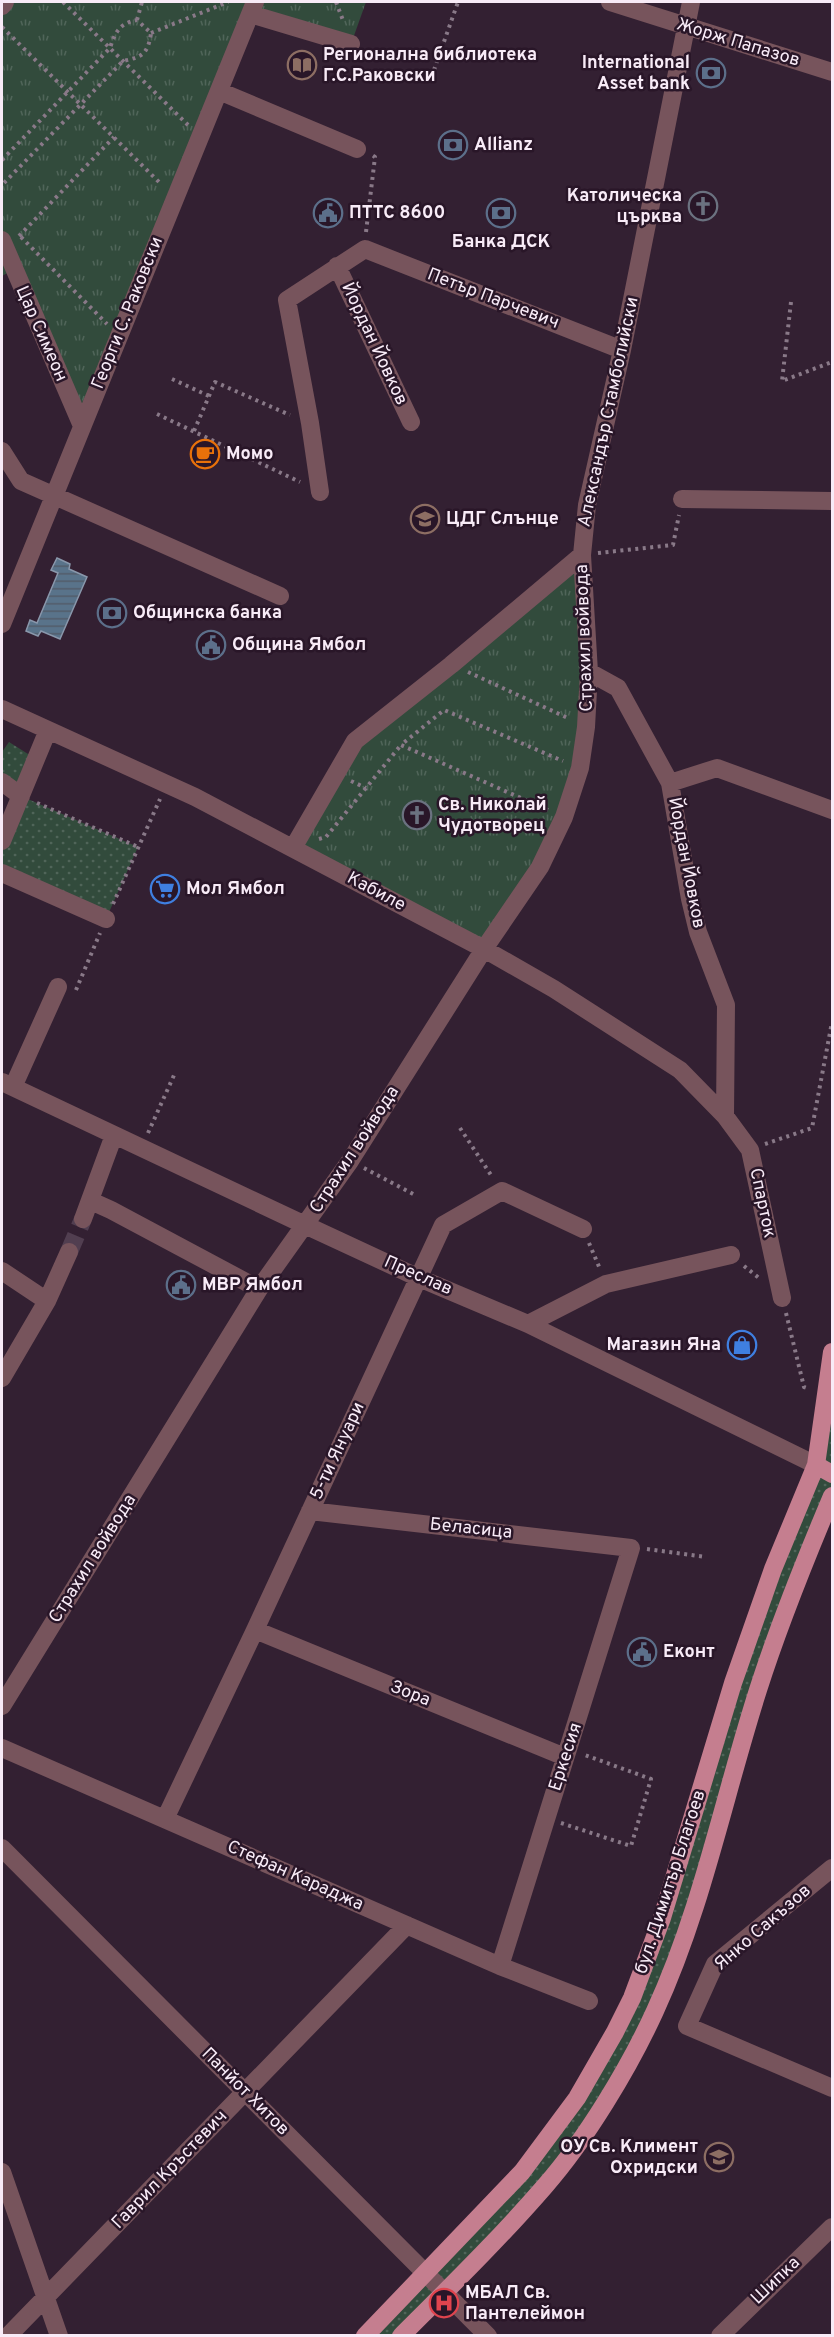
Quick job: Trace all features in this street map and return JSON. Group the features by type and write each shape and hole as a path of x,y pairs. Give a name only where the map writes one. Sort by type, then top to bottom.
{"main road":[{"name":"бул. Димитър Благоев","path":"365,2336 522,2172 577,2098 632,1998 662,1918 733,1683 773,1569 816,1465 832,1352"},
{"name":"Преслав","path":"816,1465 832,1474"},
{"name":"бул. Димитър Благоев","path":"401,2336 546,2185 596,2117 656,2010 688,1928 758,1689 797,1579 832,1496"}],"street":[{"path":"2,6 5,2"},
{"name":"Жорж Папазов","path":"610,2 832,72"},
{"name":"Александър Стамболийски","path":"582,555 587,505 622,350 691,2"},
{"path":"253,8 351,44"},
{"name":"Георги С. Раковски","path":"2,624 253,8"},
{"path":"219,91 357,149"},
{"name":"Цар Симеон","path":"8,235 82,426"},
{"path":"320,492 310,423 286,300 364,249"},
{"name":"Петър Парчевич","path":"364,249 622,350"},
{"name":"Йордан Йовков","path":"337,266 411,422"},
{"path":"2,452 21,481 280,596"},
{"path":"682,499 832,501"},
{"path":"293,848 355,741 451,665 582,555"},
{"name":"Страхил войвода","path":"2,1706 259,1289 350,1161 484,949 540,867 564,817 580,768 586,727 589,672 582,555"},
{"name":"Йордан Йовков","path":"589,672 618,688 670,783 698,933 726,1005 725,1116"},
{"name":"Кабиле","path":"2,709 195,797 484,949 554,989 680,1070 725,1116"},
{"path":"2,841 48,730"},
{"path":"670,783 717,768 832,810"},
{"path":"2,782 21,796"},
{"path":"2,873 106,919"},
{"path":"7,1084 66,991"},
{"name":"Преслав","path":"7,1084 305,1226 528,1324 816,1465"},
{"name":"Спарток","path":"725,1116 750,1150 783,1298"},
{"path":"83,1219 114,1134"},
{"path":"501,1191 582,1229"},
{"name":"5-ти Януари","path":"165,1819 443,1225 501,1191"},
{"path":"91,1201 259,1289"},
{"path":"2,1378 47,1300 69,1252"},
{"path":"528,1324 606,1284 731,1256"},
{"path":"2,1271 47,1300"},
{"name":"Беласица","path":"310,1511 631,1548"},
{"name":"Еркесия","path":"500,1966 631,1548"},
{"name":"Зора","path":"255,1630 567,1753"},
{"name":"Стефан Караджа","path":"2,1748 500,1966 590,2001"},
{"name":"Панйот Хитов","path":"2,1848 488,2336"},
{"name":"Янко Сакъзов","path":"832,1868 715,1964 687,2026 832,2088"},
{"name":"Гаврил Кръстевич","path":"8,2336 407,1925"},
{"path":"2,2172 59,2336"},
{"name":"Шипка","path":"720,2336 832,2227"}],"path":[{"path":"63,2 200,137"},
{"path":"137,20 142,2"},
{"path":"151,33 228,2"},
{"path":"434,69 458,2"},
{"path":"2,160 110,48 114,34 124,22 137,20"},
{"path":"137,20 151,33"},
{"path":"2,27 175,198"},
{"path":"2,185 123,61 139,57 149,47 151,33"},
{"path":"20,236 114,137"},
{"path":"357,149 375,157 364,249"},
{"path":"8,235 20,236 119,336"},
{"path":"791,302 782,381 832,362"},
{"path":"172,379 209,396"},
{"path":"194,431 215,382 310,423"},
{"path":"157,414 320,492"},
{"path":"582,555 673,545 682,499"},
{"path":"451,665 586,727"},
{"path":"326,837 401,745 444,710 580,768"},
{"path":"401,745 564,817"},
{"path":"66,991 106,919 166,784"},
{"path":"21,796 138,847"},
{"path":"750,1150 812,1128 832,1022"},
{"path":"141,1146 175,1073"},
{"path":"460,1128 501,1191"},
{"path":"350,1161 415,1195"},
{"path":"582,1229 606,1284"},
{"path":"731,1256 783,1298 804,1387 826,1395"},
{"path":"631,1548 705,1557"},
{"path":"546,1818 631,1846 651,1779 567,1753"}],"green space":[{"path":"5,2 366,2 351,44 251,14 82,426 13,270 2,276 2,6"},
{"path":"582,555 589,672 564,817 484,949 293,848 355,741"},
{"path":"9,742 36,759 21,796 138,847 106,919 2,873 2,841 20,796 2,782 2,752"},
{"path":"832,1352 832,1496 797,1579 688,1928 596,2117 401,2335 365,2336 522,2172 615,2032 816,1465"}],"water":[{"path":"57,558 70,564 69,569 87,577 60,639 41,631 38,636 26,631 30,620 37,623 58,573 51,570"}],"tunnel":[{"path":"69,1252 83,1219"}],"place":[{"name":"Регионална библиотека Г.С.Раковски","path":"302,65"},
{"name":"International Asset bank","path":"711,73"},
{"name":"Allianz","path":"453,145"},
{"name":"Католическа църква","path":"703,206"},
{"name":"ПТТС 8600","path":"328,213"},
{"name":"Банка ДСК","path":"501,213"},
{"name":"Момо","path":"205,454"},
{"name":"ЦДГ Слънце","path":"425,519"},
{"name":"Общинска банка","path":"112,613"},
{"name":"Община Ямбол","path":"211,645"},
{"name":"Св. Николай Чудотворец","path":"417,815"},
{"name":"Мол Ямбол","path":"165,889"},
{"name":"МВР Ямбол","path":"181,1285"},
{"name":"Магазин Яна","path":"742,1345"},
{"name":"Еконт","path":"642,1652"},
{"name":"ОУ Св. Климент Охридски","path":"719,2157"},
{"name":"МБАЛ Св. Пантелеймон","path":"444,2303"}]}
